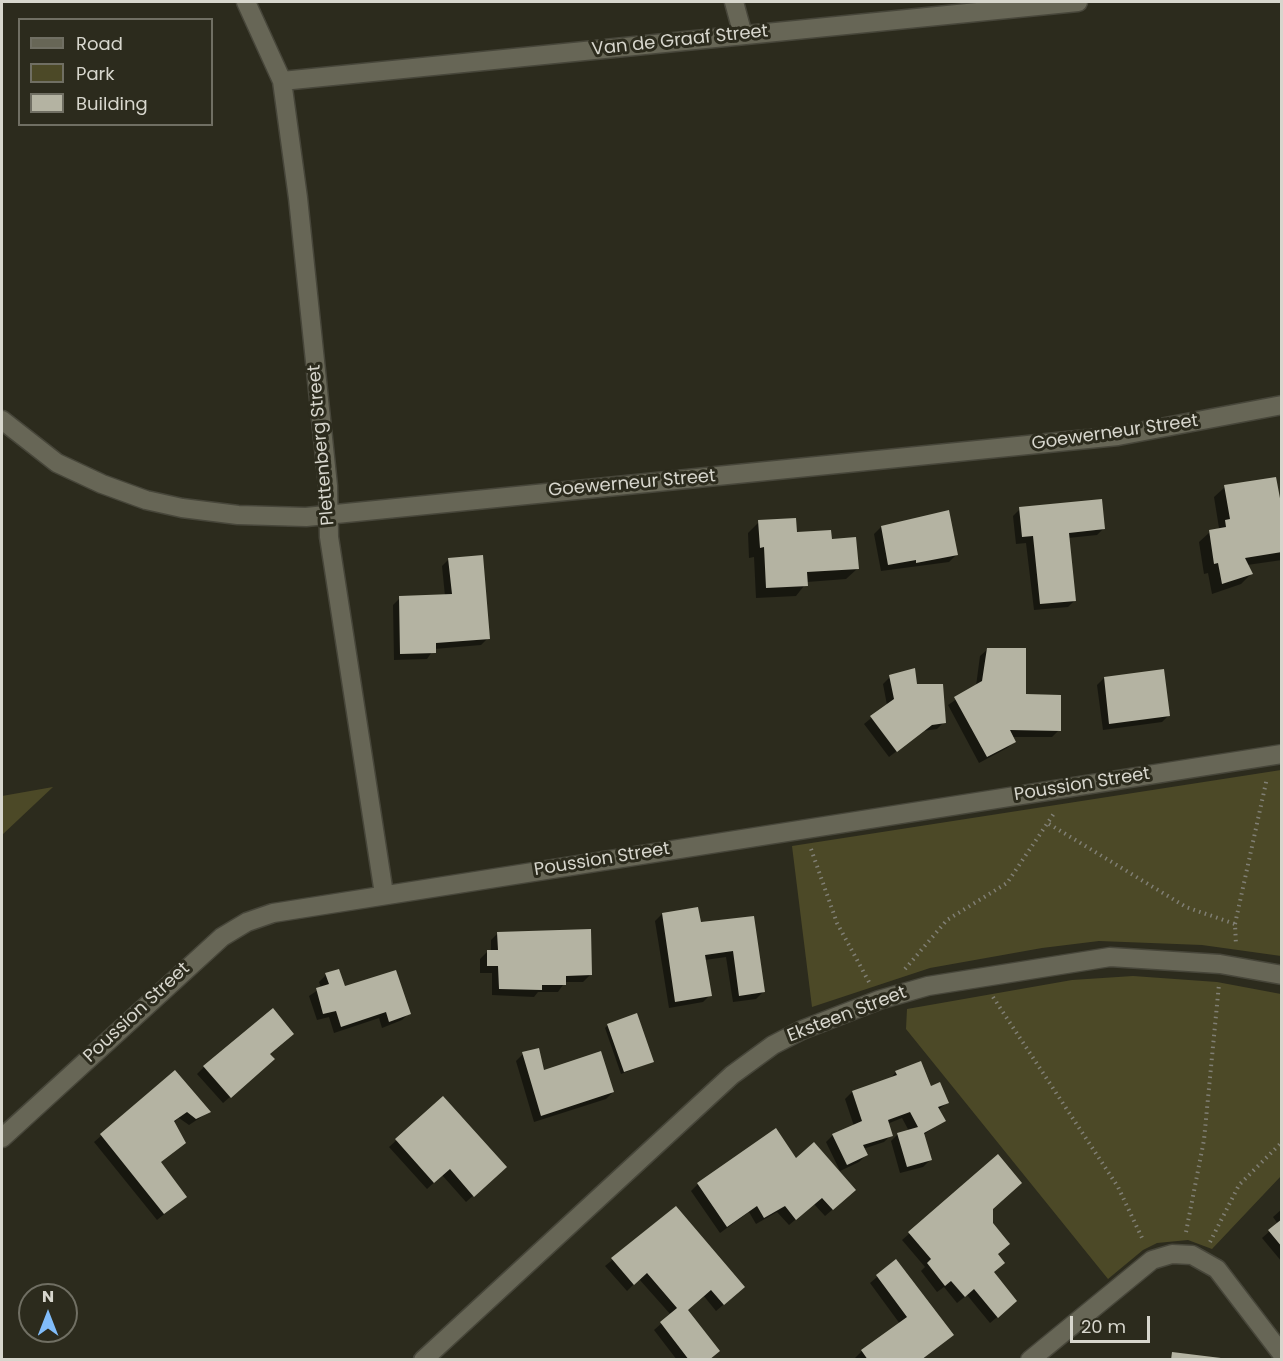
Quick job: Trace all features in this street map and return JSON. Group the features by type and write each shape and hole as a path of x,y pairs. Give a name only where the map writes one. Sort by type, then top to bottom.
{"street":[{"name":"Plettenberg Street","path":"246,2 282,81 298,198 329,514 329,537 384,894"},
{"path":"734,2 743,35"},
{"name":"Van de Graaf Street","path":"282,81 1078,2"},
{"name":"Goewerneur Street","path":"2,420 57,463 102,484 146,500 182,508 238,515 306,517 1106,437 1281,405"},
{"name":"Poussion Street","path":"2,1138 222,937 247,922 273,913 1277,755"},
{"name":"Eksteen Street","path":"423,1359 739,1070 773,1045 802,1030 879,1000 928,986 1110,957 1229,965 1281,975"},
{"path":"1030,1359 1152,1260 1182,1254 1202,1259 1217,1269 1281,1354"}],"path":[{"path":"1182,1254 1204,1140 1235,924 1277,755"},
{"path":"803,829 837,923 879,1000 947,920 1007,883 1049,824 1068,788"},
{"path":"1049,824 1186,907 1235,924"},
{"path":"980,977 1118,1187 1152,1260"},
{"path":"1202,1259 1239,1185 1281,1142"}],"green space":[{"path":"1281,770 1281,956 1202,945 1099,941 1042,948 930,968 812,1007 792,846"},
{"path":"53,787 2,835 2,796"},
{"path":"1133,976 1217,982 1281,994 1281,1176 1212,1249 1188,1240 1157,1243 1143,1250 1108,1279 906,1029 907,1009 1072,980"}],"building":[{"path":"1276,477 1282,509 1282,552 1245,558 1253,574 1222,584 1218,563 1214,564 1209,530 1226,527 1225,520 1230,519 1224,485"},
{"path":"1102,499 1105,529 1069,533 1076,601 1040,604 1033,536 1022,537 1019,507"},
{"path":"949,510 958,555 916,563 916,560 888,565 881,526"},
{"path":"796,518 797,532 831,530 832,539 856,537 859,569 807,572 808,586 766,588 764,547 760,548 758,520"},
{"path":"483,555 490,639 436,643 436,653 400,654 399,596 452,594 448,558"},
{"path":"987,648 1026,648 1026,694 1061,695 1061,731 1010,730 1016,742 987,757 954,697 982,681"},
{"path":"915,668 917,684 943,684 946,723 932,725 897,752 870,716 894,699 889,675"},
{"path":"1164,669 1170,716 1109,724 1104,677"},
{"path":"698,907 701,922 754,916 765,992 739,996 733,951 705,955 712,996 675,1002 662,913"},
{"path":"591,929 592,975 566,976 566,985 542,985 542,990 499,989 498,966 487,966 487,950 498,950 497,932"},
{"path":"339,969 345,986 396,970 411,1014 389,1022 386,1012 341,1027 336,1011 323,1014 316,988 329,984 325,973"},
{"path":"273,1008 294,1034 270,1054 275,1059 231,1098 203,1066"},
{"path":"637,1013 654,1062 624,1072 607,1024"},
{"path":"539,1048 544,1070 601,1051 614,1092 541,1116 522,1052"},
{"path":"921,1061 931,1086 940,1082 949,1103 938,1107 946,1121 924,1133 932,1160 907,1167 897,1133 918,1127 910,1112 888,1120 893,1136 863,1145 868,1155 847,1165 832,1134 862,1121 852,1091 897,1075 895,1071"},
{"path":"175,1070 211,1112 196,1119 187,1112 174,1121 186,1143 161,1162 187,1197 164,1214 100,1134"},
{"path":"443,1096 507,1167 474,1197 450,1169 434,1183 395,1139"},
{"path":"776,1128 796,1158 814,1142 856,1190 833,1210 822,1198 796,1220 785,1206 764,1218 757,1206 727,1227 697,1183"},
{"path":"998,1154 1022,1183 993,1209 993,1223 1010,1244 998,1254 1005,1263 994,1272 1017,1301 998,1318 974,1289 965,1297 951,1281 945,1286 927,1263 931,1259 908,1232"},
{"path":"676,1206 745,1287 724,1305 711,1290 688,1310 720,1351 709,1360 689,1360 660,1322 677,1308 647,1273 634,1285 611,1258"},
{"path":"1282,1219 1282,1247 1268,1230"},
{"path":"896,1259 954,1335 921,1360 868,1360 861,1350 907,1317 876,1275"},
{"path":"1172,1352 1221,1358 1221,1360 1171,1360"}]}
